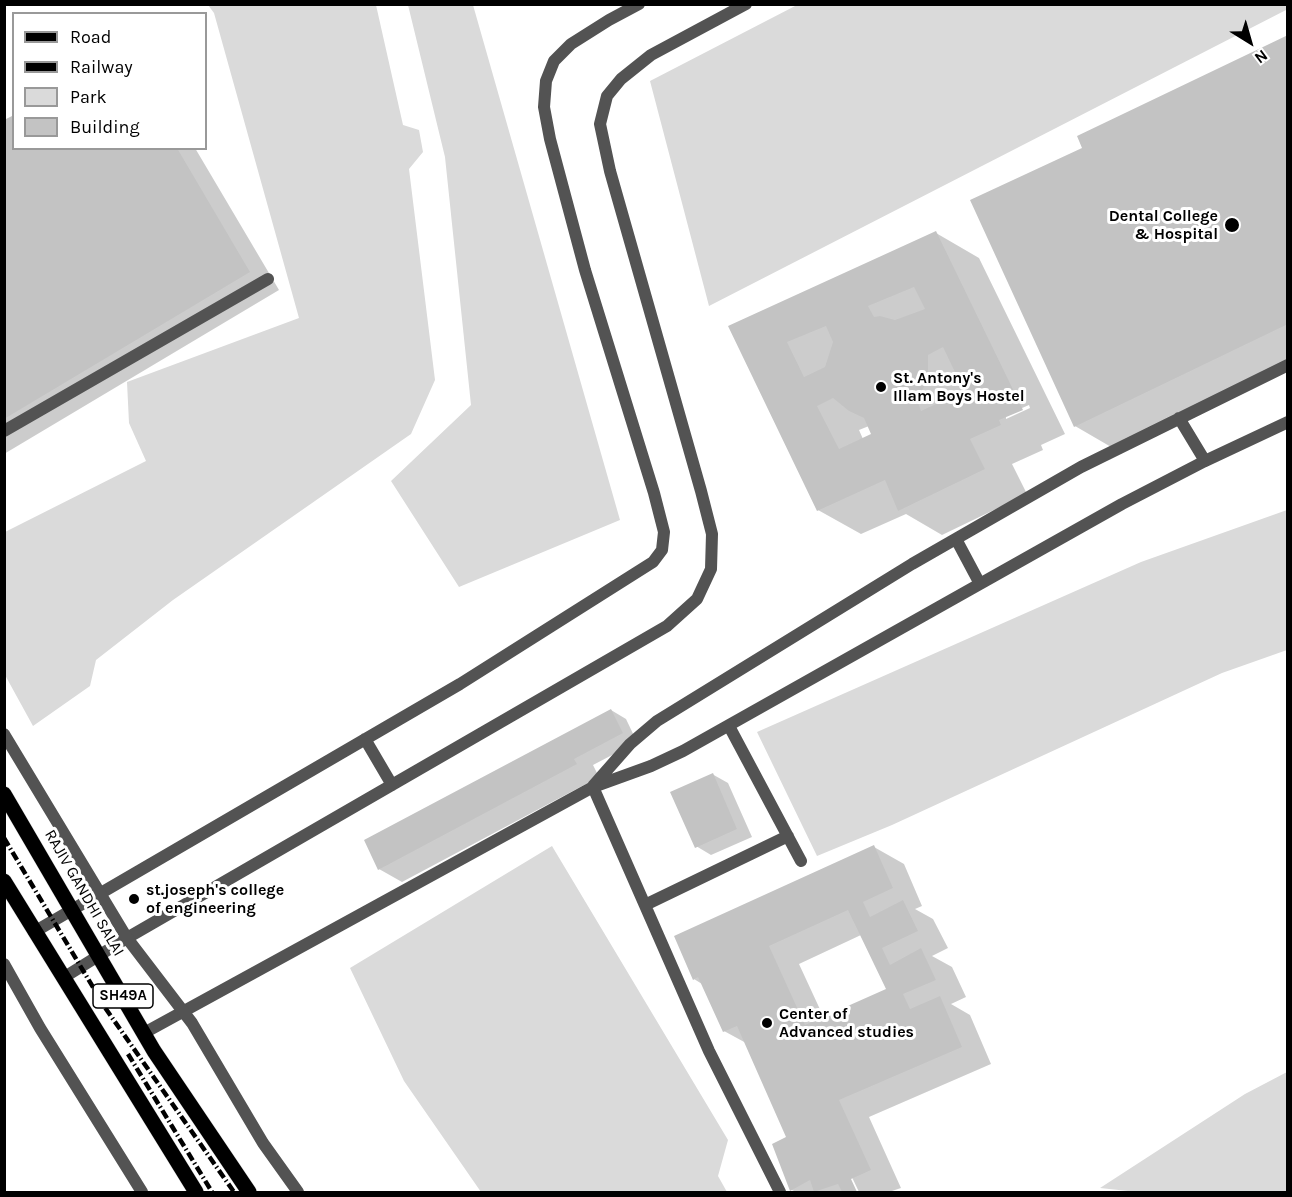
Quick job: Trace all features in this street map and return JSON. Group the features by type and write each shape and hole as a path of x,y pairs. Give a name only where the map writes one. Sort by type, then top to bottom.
{"main road":[{"name":"RAJIV GANDHI SALAI","path":"4,794 11,818 73,908 144,1033 249,1192"},
{"name":"SH49A","path":"4,881 196,1192"}],"street":[{"path":"34,932 460,684 653,562 662,550 664,532 654,493 585,270 550,139 544,106 546,81 554,61 571,44 639,4"},
{"path":"63,978 127,938 667,626 697,599 711,569 712,534 610,171 600,124 607,96 621,79 651,55 746,4"},
{"path":"4,431 268,279"},
{"path":"593,787 630,744 657,721 892,576 1081,468 1287,365"},
{"path":"1179,418 1205,460"},
{"path":"144,1033 593,787 651,766 729,726 1122,504 1205,460 1287,422"},
{"path":"956,539 980,584"},
{"path":"729,726 801,861"},
{"path":"4,734 127,938 192,1023 263,1143 297,1192"},
{"path":"365,739 392,785"},
{"path":"593,787 710,1051 780,1192"},
{"path":"645,904 788,836"},
{"path":"4,964 40,1028 142,1192"}],"green space":[{"path":"1287,4 1288,9 709,306 650,81 797,5"},
{"path":"208,5 376,5 403,125 419,130 423,152 409,169 435,380 411,434 173,600 96,660 90,686 33,726 5,675 5,532 146,461 129,423 127,382 299,318 214,13"},
{"path":"408,5 473,5 620,520 459,587 391,481 471,405 445,157"},
{"path":"1287,510 1287,650 1222,673 892,825 817,856 757,732 1141,562"},
{"path":"552,846 728,1140 718,1176 727,1192 481,1192 404,1081 350,968"},
{"path":"1287,1072 1287,1192 1137,1192 1100,1188 1245,1094"}],"building":[{"path":"1288,35 1288,324 1074,427 970,200 1082,148 1077,136"},
{"path":"12,116 12,150 178,150 250,272 4,419 4,120"},
{"path":"936,231 1023,410 999,420 1001,425 970,439 985,469 898,511 885,480 817,511 728,326","holes":["914,287 925,309 895,320 880,316 874,317 868,306","826,326 833,342 825,367 804,377 787,342","943,347 964,391 921,411 917,399 925,385 928,355","833,398 849,411 864,418 871,434 839,449 817,406"]},
{"path":"611,709 623,733 574,759 577,764 378,870 364,840"},
{"path":"713,773 737,829 695,848 670,792"},
{"path":"874,845 893,888 863,902 870,917 903,900 918,931 882,948 890,965 921,948 936,980 903,994 910,1009 940,996 962,1047 839,1100 871,1170 851,1179 857,1192 842,1192 838,1184 814,1192 810,1180 790,1191 772,1144 786,1137 737,1026 723,1032 698,977 693,980 674,936","holes":["848,910 886,989 805,1025 769,946"]}],"railway":[{"path":"4,838 106,1009 234,1192"},
{"path":"128,1054 212,1192"}],"place":[{"name":"Dental College & Hospital","path":"1232,225"},
{"name":"St. Antony's Illam Boys Hostel","path":"881,387"},
{"name":"st.joseph's college of engineering","path":"134,899"},
{"name":"Center of Advanced studies","path":"767,1023"}]}
